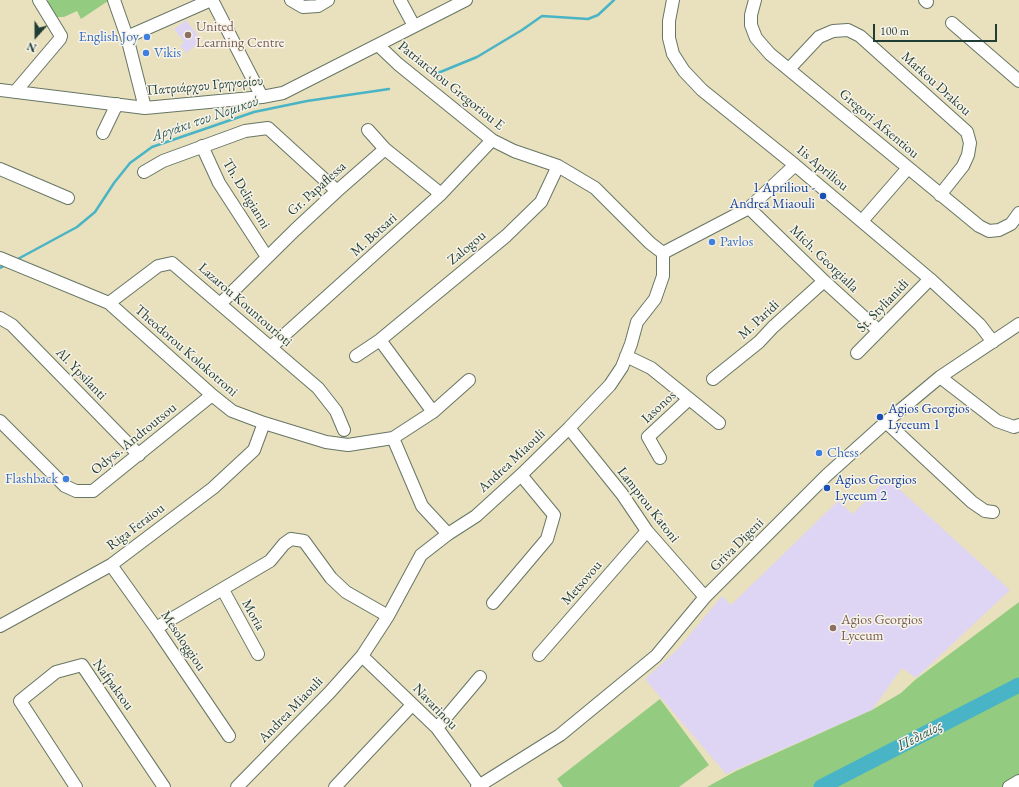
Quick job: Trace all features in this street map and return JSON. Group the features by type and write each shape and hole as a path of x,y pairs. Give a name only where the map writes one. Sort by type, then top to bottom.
{"street":[{"path":"15,92 61,36 39,0"},
{"path":"114,0 126,37 145,108"},
{"path":"126,37 212,0 262,97"},
{"path":"291,0 303,7 318,6 328,0"},
{"path":"400,0 414,26"},
{"name":"Πατριάρχου Γρηγορίου","path":"0,90 145,108 262,97 283,93 466,0"},
{"name":"1is Apriliou","path":"673,0 669,21 669,38 673,54 684,71 702,90 795,165 930,279 980,325 993,342"},
{"name":"Gregori Afxentiou","path":"755,0 750,15 751,25 756,38 770,54 979,226 990,231 998,230 1011,224 1019,213"},
{"path":"952,23 1019,81"},
{"name":"Markou Drakou","path":"789,69 819,38 833,31 848,30 860,36 967,132 970,143 968,155 963,166 940,194"},
{"name":"Patriarchou Gregoriou E","path":"378,45 398,64 492,140 514,151 558,166 595,188 650,243 663,253"},
{"path":"103,133 117,104"},
{"path":"144,172 163,161 202,146 245,131 268,128 337,191"},
{"path":"368,130 385,149 442,194"},
{"name":"M. Botsari","path":"271,347 442,194 492,140"},
{"name":"Th. Deligianni","path":"202,146 219,183 267,257"},
{"name":"Gr. Papaflessa","path":"220,304 337,191 385,149"},
{"path":"663,253 749,208 795,165"},
{"name":"Zalogou","path":"356,356 380,340 506,236 541,202 558,166"},
{"path":"862,221 908,168"},
{"path":"0,169 68,198"},
{"name":"Mich. Georgialla","path":"749,208 824,281 879,331"},
{"name":"Andrea Miaouli","path":"238,787 330,692 362,656 388,616 421,555 448,534 476,516 522,475 610,385 622,367 631,344 637,322 655,299 663,276 663,253"},
{"name":"Theodorou Kolokotroni","path":"0,258 108,303 232,411 264,423 326,442 348,445 393,438"},
{"name":"Lazarou Kountourioti","path":"108,303 158,266 172,262 318,388 336,411 344,430"},
{"name":"St. Stylianidi","path":"857,353 930,279"},
{"name":"M. Paridi","path":"713,379 759,342 773,327 824,281"},
{"name":"Al. Ypsilanti","path":"0,318 12,325 139,455"},
{"name":"Griva Digeni","path":"478,786 560,735 656,656 705,597 827,475 886,422 940,377 1019,324"},
{"path":"380,340 433,412"},
{"name":"Iasonos","path":"626,356 651,368 719,423"},
{"path":"940,377 997,421 1014,427 1019,426"},
{"path":"448,534 422,506 393,438 433,412 469,380"},
{"name":"Odyss. Androutsou","path":"0,421 65,486 76,490 93,491 212,395"},
{"name":"Iasonos","path":"660,458 648,438 689,399"},
{"path":"886,422 972,502 985,511 993,512"},
{"name":"Riga Feraiou","path":"0,626 112,565 213,488 254,450 264,423"},
{"name":"Lamprou Katoni","path":"569,428 622,494 647,531 705,597"},
{"path":"493,603 547,539 554,515 522,475"},
{"name":"Metsovou","path":"539,654 647,531"},
{"path":"156,628 270,561 284,544 291,539 304,541 331,578 346,592 388,616"},
{"name":"Mesologgiou","path":"112,565 229,736"},
{"name":"Moria","path":"223,590 258,654"},
{"name":"Navarinou","path":"362,656 437,728 478,786"},
{"name":"Nafpaktou","path":"76,787 20,701 56,672 82,665 164,787"},
{"path":"437,728 480,677"},
{"path":"335,787 412,705"},
{"path":"1009,787 1019,781"}],"shaded area":[{"name":"United Learning Centre","path":"186,20 202,41 186,53 180,46 184,42 174,29"},
{"name":"Agios Georgios Lyceum","path":"887,478 1010,590 916,678 902,668 872,710 726,774 645,679 677,650 722,596 731,605 838,501 853,514"}],"green space":[{"path":"49,0 108,1 81,19 77,11 64,17 52,17 44,3"},
{"path":"1019,602 1019,777 1001,787 707,787 736,771 872,710 901,693 915,680"},
{"path":"660,699 709,765 679,787 563,787 557,779"}],"waterway":[{"name":"Αργάκι του Νομικού","path":"433,75 477,57 542,16 588,19 598,15 614,0"},
{"name":"Αργάκι του Νομικού","path":"16,260 77,227 95,212 114,183 130,163 152,147 254,112 307,101 389,89"},
{"name":"Αργάκι του Νομικού","path":"0,268 6,265"},
{"name":"Πεδιαίος","path":"821,787 1019,685"}],"place":[{"name":"United Learning Centre","path":"188,35"},
{"name":"English Joy","path":"147,37"},
{"name":"Vikis","path":"146,53"},
{"name":"1 Apriliou - Andrea Miaouli","path":"823,196"},
{"name":"Pavlos","path":"712,242"},
{"name":"Agios Georgios Lyceum 1","path":"880,417"},
{"name":"Chess","path":"819,453"},
{"name":"Flashback","path":"66,479"},
{"name":"Agios Georgios Lyceum 2","path":"827,488"},
{"name":"Agios Georgios Lyceum","path":"833,628"}]}
